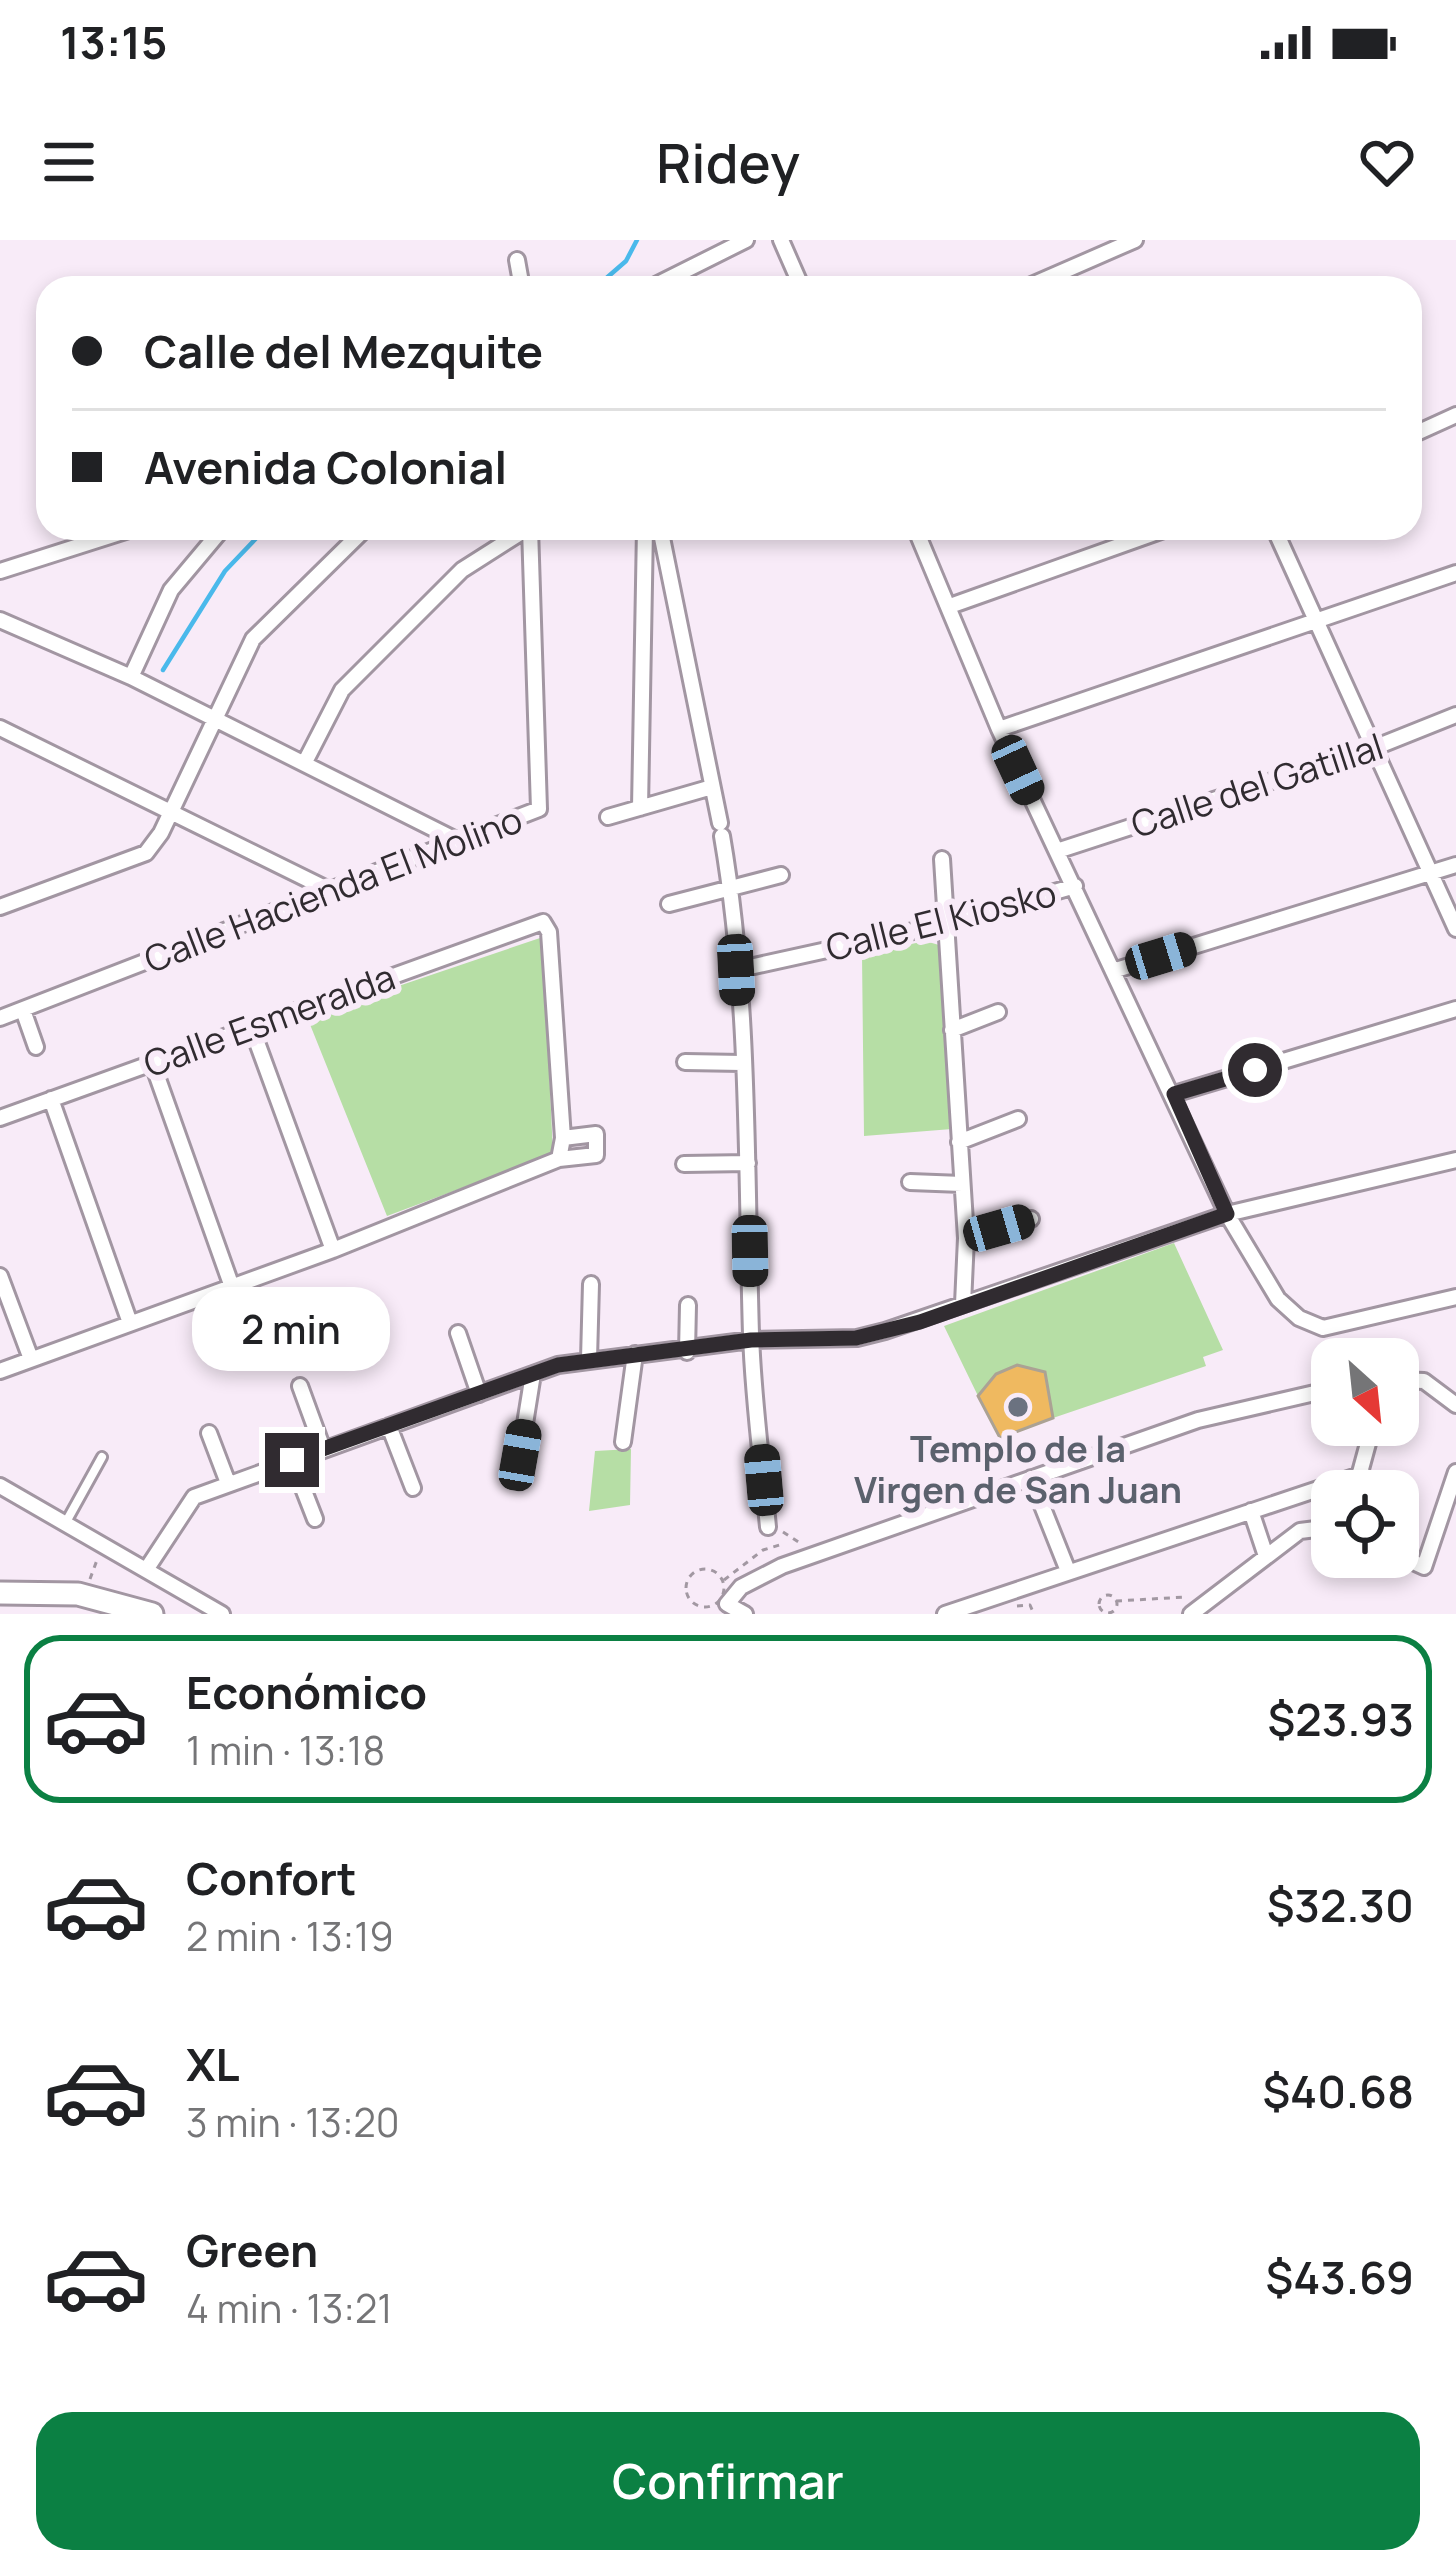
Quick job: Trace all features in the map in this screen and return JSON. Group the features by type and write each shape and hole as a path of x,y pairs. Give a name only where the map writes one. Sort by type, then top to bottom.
{"main road":[{"path":"0,1593 78,1594 142,1612"}],"street":[{"path":"674,276 746,240"},
{"path":"781,240 797,276"},
{"path":"1053,276 1136,240"},
{"path":"517,260 519,276"},
{"path":"1422,431 1456,415"},
{"path":"0,571 97,540"},
{"path":"130,677 171,590 214,540"},
{"path":"0,907 146,853 253,639 354,540"},
{"path":"305,762 342,690 461,571 510,540"},
{"name":"Calle Hacienda El Molino","path":"0,1018 539,809 529,540"},
{"path":"640,808 645,540"},
{"path":"662,540 731,889 748,1163 751,1340 768,1527"},
{"path":"920,540 999,729 1227,1214 1278,1300 1299,1318 1323,1328 1456,1298"},
{"path":"950,605 1135,540"},
{"path":"1279,540 1456,929"},
{"path":"999,729 1456,573"},
{"path":"0,620 130,677 454,839"},
{"name":"Calle del Gatillal","path":"1057,851 1376,747 1456,715"},
{"path":"0,728 327,889"},
{"path":"608,817 712,787"},
{"path":"942,860 966,1238 962,1304"},
{"path":"1116,970 1456,865"},
{"path":"669,904 781,875"},
{"name":"Calle El Kiosko","path":"736,970 945,924 1076,886"},
{"name":"Calle Esmeralda","path":"0,1118 537,922 549,932 563,1138"},
{"path":"1174,1094 1456,1009"},
{"path":"23,1010 36,1047"},
{"path":"952,1030 998,1012"},
{"path":"250,1026 333,1250"},
{"path":"152,1062 232,1286"},
{"path":"686,1062 742,1063"},
{"path":"51,1099 130,1323"},
{"path":"959,1142 1018,1119"},
{"path":"0,1371 333,1250 560,1159 596,1155 596,1134 563,1138 560,1159"},
{"path":"146,1570 194,1497 533,1374 589,1359 687,1352 751,1340 856,1338 1227,1214 1456,1160"},
{"path":"683,1164 748,1163"},
{"path":"910,1182 962,1184"},
{"path":"966,1238 1031,1220"},
{"path":"0,1276 31,1359"},
{"path":"589,1359 591,1284"},
{"path":"687,1352 688,1305"},
{"path":"458,1333 479,1394"},
{"path":"623,1442 635,1354"},
{"path":"520,1455 533,1374"},
{"path":"1419,1381 1456,1406"},
{"path":"300,1386 322,1449"},
{"path":"745,1614 727,1604 741,1587 782,1566 1198,1420 1311,1394"},
{"path":"389,1426 412,1488"},
{"path":"209,1433 228,1483"},
{"path":"292,1460 315,1519"},
{"path":"1419,1565 1424,1567 1456,1472"},
{"path":"1031,1478 1068,1571"},
{"path":"0,1486 222,1614"},
{"path":"945,1614 1311,1491"},
{"path":"1251,1511 1266,1556"},
{"path":"1191,1614 1300,1531 1311,1530"}],"lane":[{"path":"65,1523 101,1457"}],"path":[{"path":"768,1527 782,1531 782,1566"},
{"path":"709,1606 722,1598 723,1581 763,1550 783,1544"},
{"path":"88,1586 98,1556"},
{"path":"709,1606 686,1594 685,1581 695,1571 709,1570 723,1581"},
{"path":"1116,1600 1114,1611 1101,1613 1103,1596 1116,1600 1218,1594"},
{"path":"709,1606 710,1614"}],"green space":[{"path":"543,937 553,1154 387,1216 307,1017"},
{"path":"925,941 939,945 952,1129 864,1136 862,955"},
{"path":"1174,1243 1223,1350 1203,1357 1206,1366 1053,1418 1044,1372 1006,1371 978,1396 944,1326"},
{"path":"631,1449 630,1505 589,1511 595,1451"}],"building":[{"name":"Templo de la Virgen de San Juan","path":"1017,1365 1045,1372 1053,1418 1000,1438 978,1396 996,1374"}],"waterway":[{"path":"609,276 626,261 637,240"},
{"path":"163,670 225,571 255,540"}],"place":[{"name":"Templo de la Virgen de San Juan","path":"1018,1407"}],"route":[{"path":"292,1460 558,1365 603,1355 687,1352 751,1340 856,1338 920,1322 1227,1214 1174,1094 1255,1070"}]}
